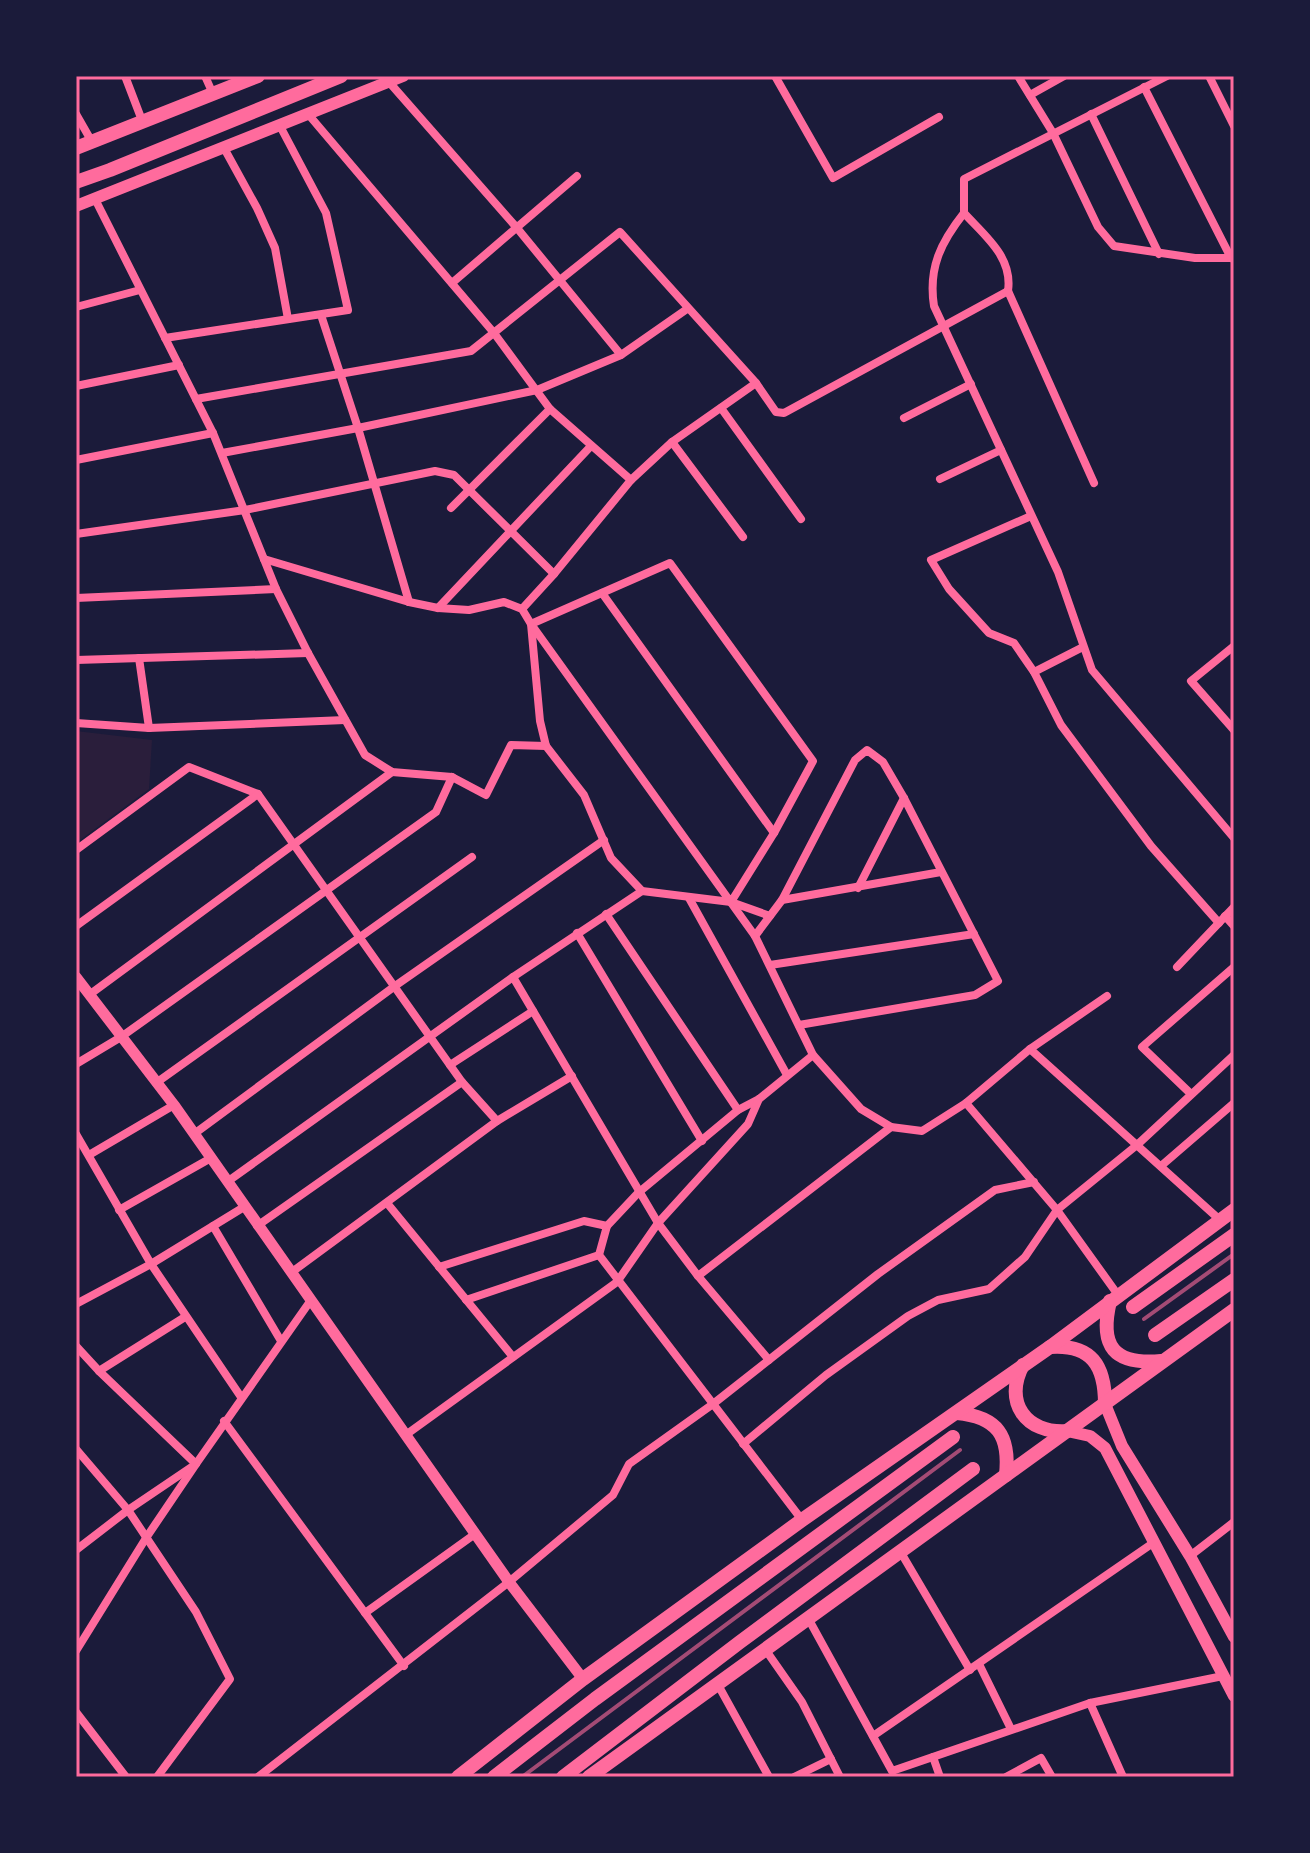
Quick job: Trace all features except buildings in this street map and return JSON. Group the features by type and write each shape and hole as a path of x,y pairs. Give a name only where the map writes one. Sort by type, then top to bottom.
{"main road":[{"path":"76,148 258,76"},
{"path":"76,182 341,76"},
{"path":"76,206 403,76"},
{"path":"458,1777 583,1679 802,1520 1050,1347 1234,1210"},
{"path":"1133,1307 1234,1235"},
{"path":"1155,1335 1234,1280"},
{"path":"1114,1298 1106,1332 1112,1350 1118,1356 1134,1361 1161,1361"},
{"path":"589,1777 1234,1310"},
{"path":"1050,1347 1073,1348 1096,1362 1102,1372 1105,1404 1122,1446 1190,1556 1234,1637"},
{"path":"1023,1365 1015,1386 1015,1397 1029,1422 1052,1432 1067,1431 1090,1436 1105,1448 1234,1696"},
{"path":"957,1413 986,1419 997,1428 1005,1447 1006,1475"},
{"path":"494,1777 632,1671 953,1437"},
{"path":"563,1777 973,1469"}],"street":[{"path":"125,76 143,123"},
{"path":"205,76 213,94"},
{"path":"775,76 833,178 939,117"},
{"path":"1018,76 1053,133 1098,227 1114,246 1159,254 1233,258"},
{"path":"1030,95 1064,76"},
{"path":"1167,76 964,179 964,213 950,231 934,266 931,286 934,306 1058,572 1092,670 1234,838"},
{"path":"1209,76 1234,126"},
{"path":"389,82 517,228 621,355"},
{"path":"1144,87 1233,258"},
{"path":"76,114 93,142"},
{"path":"308,114 494,333 550,409 631,480"},
{"path":"1091,114 1159,254"},
{"path":"165,338 348,310 326,213 280,126"},
{"path":"224,148 275,248 288,319"},
{"path":"452,283 577,176"},
{"path":"95,199 213,433 276,589 365,755 392,772 452,777 486,795 511,745 546,746"},
{"path":"964,213 1003,258 1010,274 1008,291 1094,483"},
{"path":"196,399 471,351 620,232 756,383 776,412 784,413 1008,291"},
{"path":"76,307 140,290"},
{"path":"222,453 537,390 621,355 687,309"},
{"path":"321,315 409,602"},
{"path":"76,386 179,365"},
{"path":"522,609 631,480 672,442 756,383"},
{"path":"904,418 971,384"},
{"path":"721,408 801,519"},
{"path":"451,508 550,409"},
{"path":"76,460 213,433"},
{"path":"672,442 743,537"},
{"path":"438,608 591,446"},
{"path":"940,479 1001,450"},
{"path":"76,534 245,510 435,471 454,475 554,574"},
{"path":"1031,516 931,560 949,589 989,633 1014,643 1034,672 1061,725 1151,846 1222,920 1234,926"},
{"path":"264,559 438,608 469,610 504,602 522,609 755,936 813,1055 861,1109 891,1127 922,1131 966,1103 1030,1049 1107,996"},
{"path":"531,624 670,563 813,761 774,833 731,902"},
{"path":"76,598 276,589"},
{"path":"602,593 774,833"},
{"path":"531,624 540,721 546,746 584,795 611,858 642,891 731,902 770,916"},
{"path":"1234,646 1191,681 1234,730"},
{"path":"1034,672 1083,647"},
{"path":"76,660 308,653"},
{"path":"139,658 149,728"},
{"path":"76,723 149,728 345,720"},
{"path":"755,936 782,900 855,760 867,750 883,762 904,798 998,981 975,995 799,1025"},
{"path":"76,850 189,767 258,794 462,1082 497,1121"},
{"path":"89,995 392,772"},
{"path":"76,1064 121,1037 436,812 452,777"},
{"path":"76,926 258,794"},
{"path":"858,888 904,798"},
{"path":"194,1134 395,986 604,840"},
{"path":"156,1083 472,857"},
{"path":"782,900 941,872"},
{"path":"227,1182 513,977 642,891"},
{"path":"689,898 787,1075"},
{"path":"1177,967 1234,907"},
{"path":"606,914 738,1110"},
{"path":"577,933 702,1141"},
{"path":"770,965 974,934"},
{"path":"1191,1094 1142,1047 1234,967"},
{"path":"76,977 174,1105 509,1582 583,1679"},
{"path":"513,977 658,1223 769,1360"},
{"path":"450,1065 533,1011"},
{"path":"1030,1049 1220,1220"},
{"path":"802,1520 599,1255 607,1226 638,1193 738,1110 759,1099 813,1055"},
{"path":"743,1444 826,1375 908,1316 938,1300 989,1289 1025,1257 1057,1210 1137,1145 1234,1055"},
{"path":"292,1272 497,1121 572,1076"},
{"path":"257,1226 462,1082"},
{"path":"407,1434 617,1282 658,1223 748,1124 759,1099"},
{"path":"966,1103 1057,1210 1114,1298"},
{"path":"1161,1166 1234,1103"},
{"path":"89,1155 174,1105"},
{"path":"698,1276 891,1127"},
{"path":"76,1134 151,1264 241,1397"},
{"path":"119,1210 211,1158"},
{"path":"258,1777 404,1666 613,1495 629,1464 713,1404 878,1274 995,1190 1034,1182"},
{"path":"387,1203 513,1357"},
{"path":"76,1304 151,1264 244,1207"},
{"path":"439,1267 584,1221 607,1226"},
{"path":"213,1226 281,1341"},
{"path":"466,1300 599,1255"},
{"path":"76,1651 224,1421 311,1300"},
{"path":"99,1371 185,1317"},
{"path":"76,1346 196,1464"},
{"path":"224,1421 404,1666"},
{"path":"76,1449 128,1510 196,1612 230,1679 157,1777"},
{"path":"76,1549 196,1464"},
{"path":"1190,1556 1234,1522"},
{"path":"365,1613 475,1534"},
{"path":"873,1736 1153,1543"},
{"path":"900,1551 970,1670"},
{"path":"808,1618 892,1771 1090,1703 1223,1676"},
{"path":"765,1649 802,1702 840,1777"},
{"path":"979,1664 1011,1729"},
{"path":"717,1683 769,1777"},
{"path":"1090,1703 1123,1777"},
{"path":"76,1712 126,1777"},
{"path":"933,1757 940,1777"},
{"path":"1006,1777 1041,1758 1052,1777"},
{"path":"794,1777 831,1759"}],"shaded area":[{"path":"76,731 152,740 149,789 76,843"}],"railway":[{"path":"1144,1319 1234,1254"},
{"path":"522,1777 960,1450"}]}
